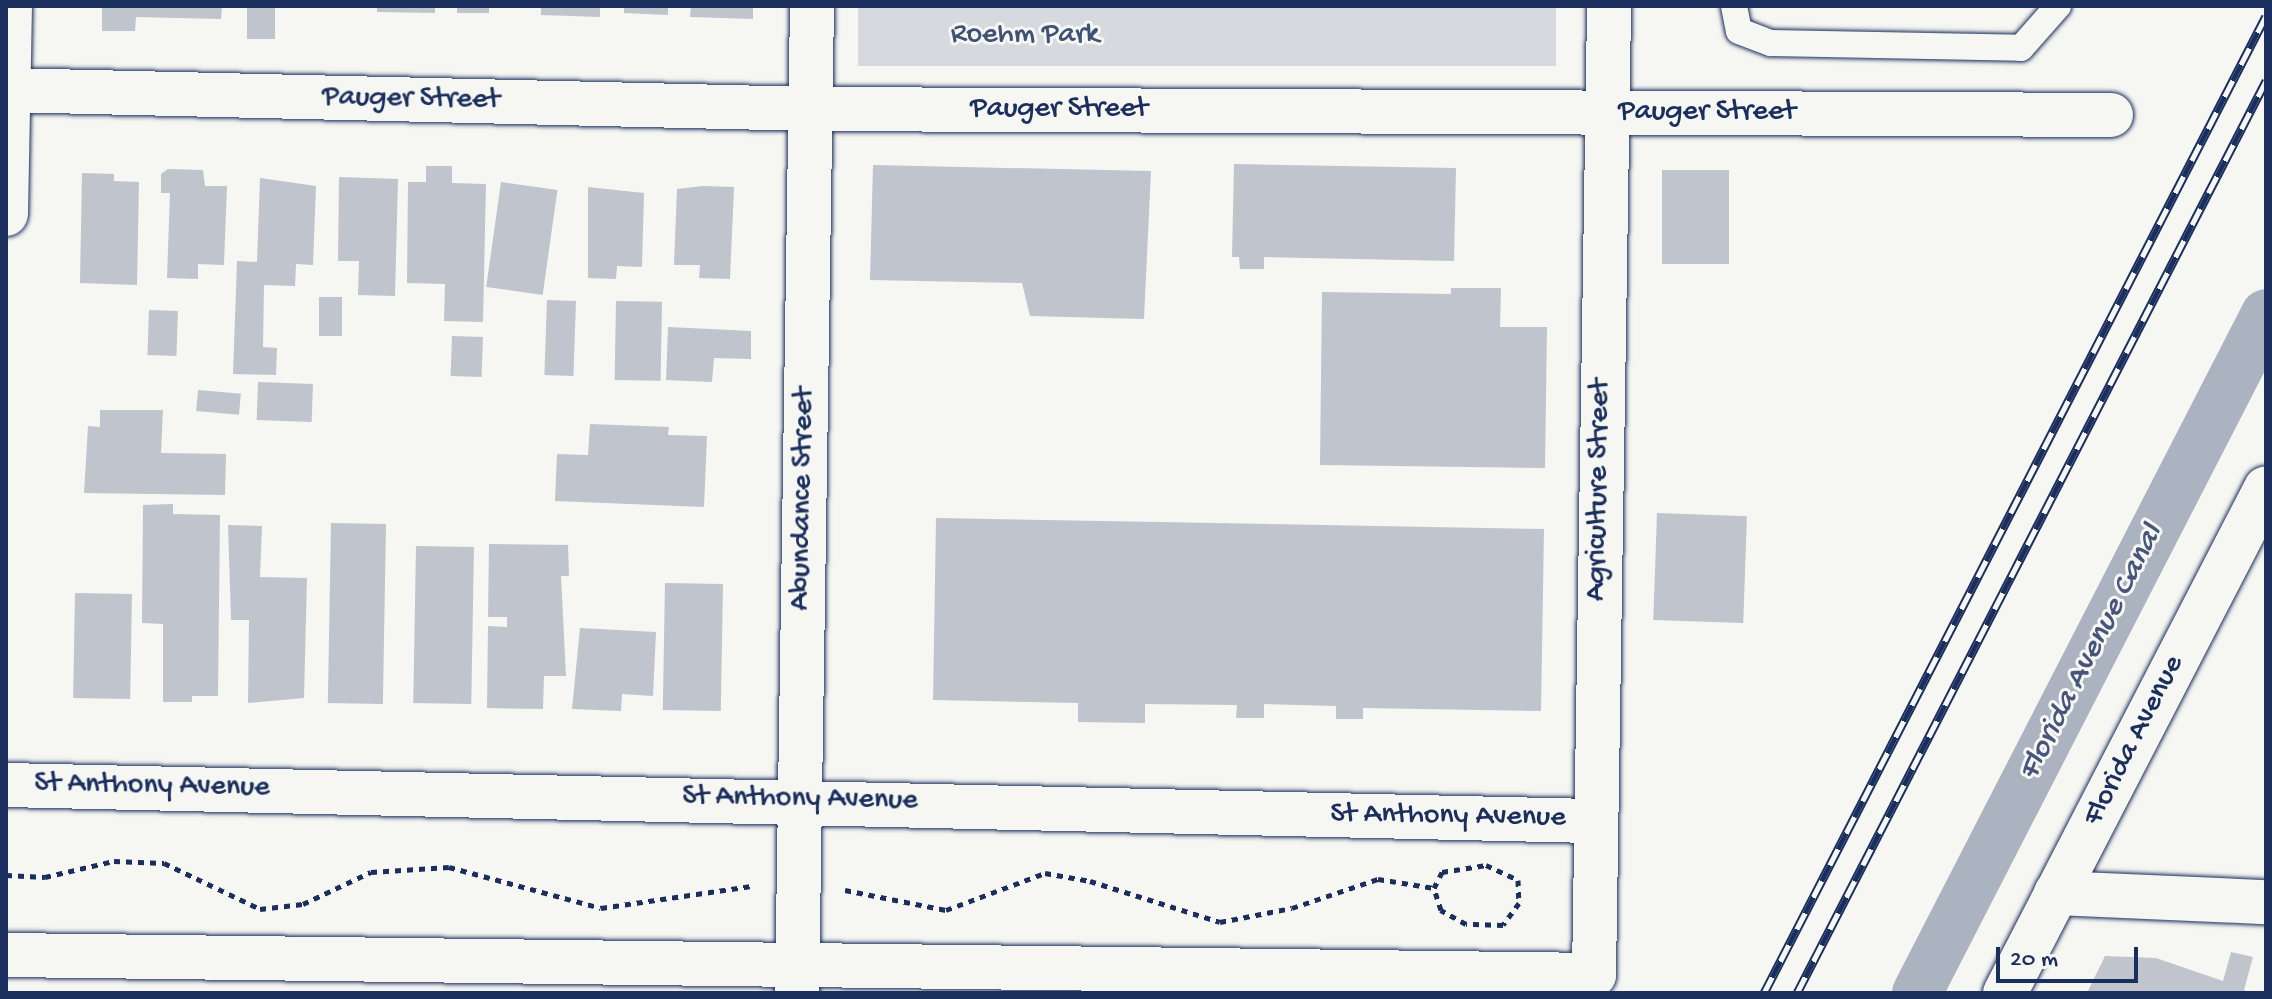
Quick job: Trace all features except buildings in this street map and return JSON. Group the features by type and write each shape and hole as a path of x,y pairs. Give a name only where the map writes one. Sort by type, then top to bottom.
{"street":[{"path":"6,214 10,6"},
{"name":"Abundance Street","path":"797,977 812,6"},
{"name":"Agriculture Street","path":"797,977 1594,975 1609,6"},
{"name":"Pauger Street","path":"7,90 810,109 2111,115"},
{"name":"Florida Avenue","path":"2005,993 2266,488"},
{"name":"St Anthony Avenue","path":"6,785 800,800 1594,821"},
{"path":"2056,893 2266,902"},
{"path":"6,955 797,977"}],"lane":[{"path":"1734,6 1739,31 1771,43 2021,48 2058,6"}],"path":[{"path":"6,875 45,877 114,861 164,863 260,909 303,904 371,872 449,867 601,908 731,885 836,888 946,910 1045,873 1090,881 1220,922 1292,908 1378,879 1434,888"},
{"path":"1486,865 1518,880 1519,903 1503,925 1466,924 1441,910 1434,888 1442,872 1486,865"}],"green space":[{"name":"Roehm Park","path":"858,6 1556,6 1556,66 858,66"}],"waterway":[{"name":"Florida Avenue Canal","path":"1917,993 2266,314"}],"railway":[{"path":"1764,993 2266,16"},
{"path":"1797,993 2266,81"}]}
